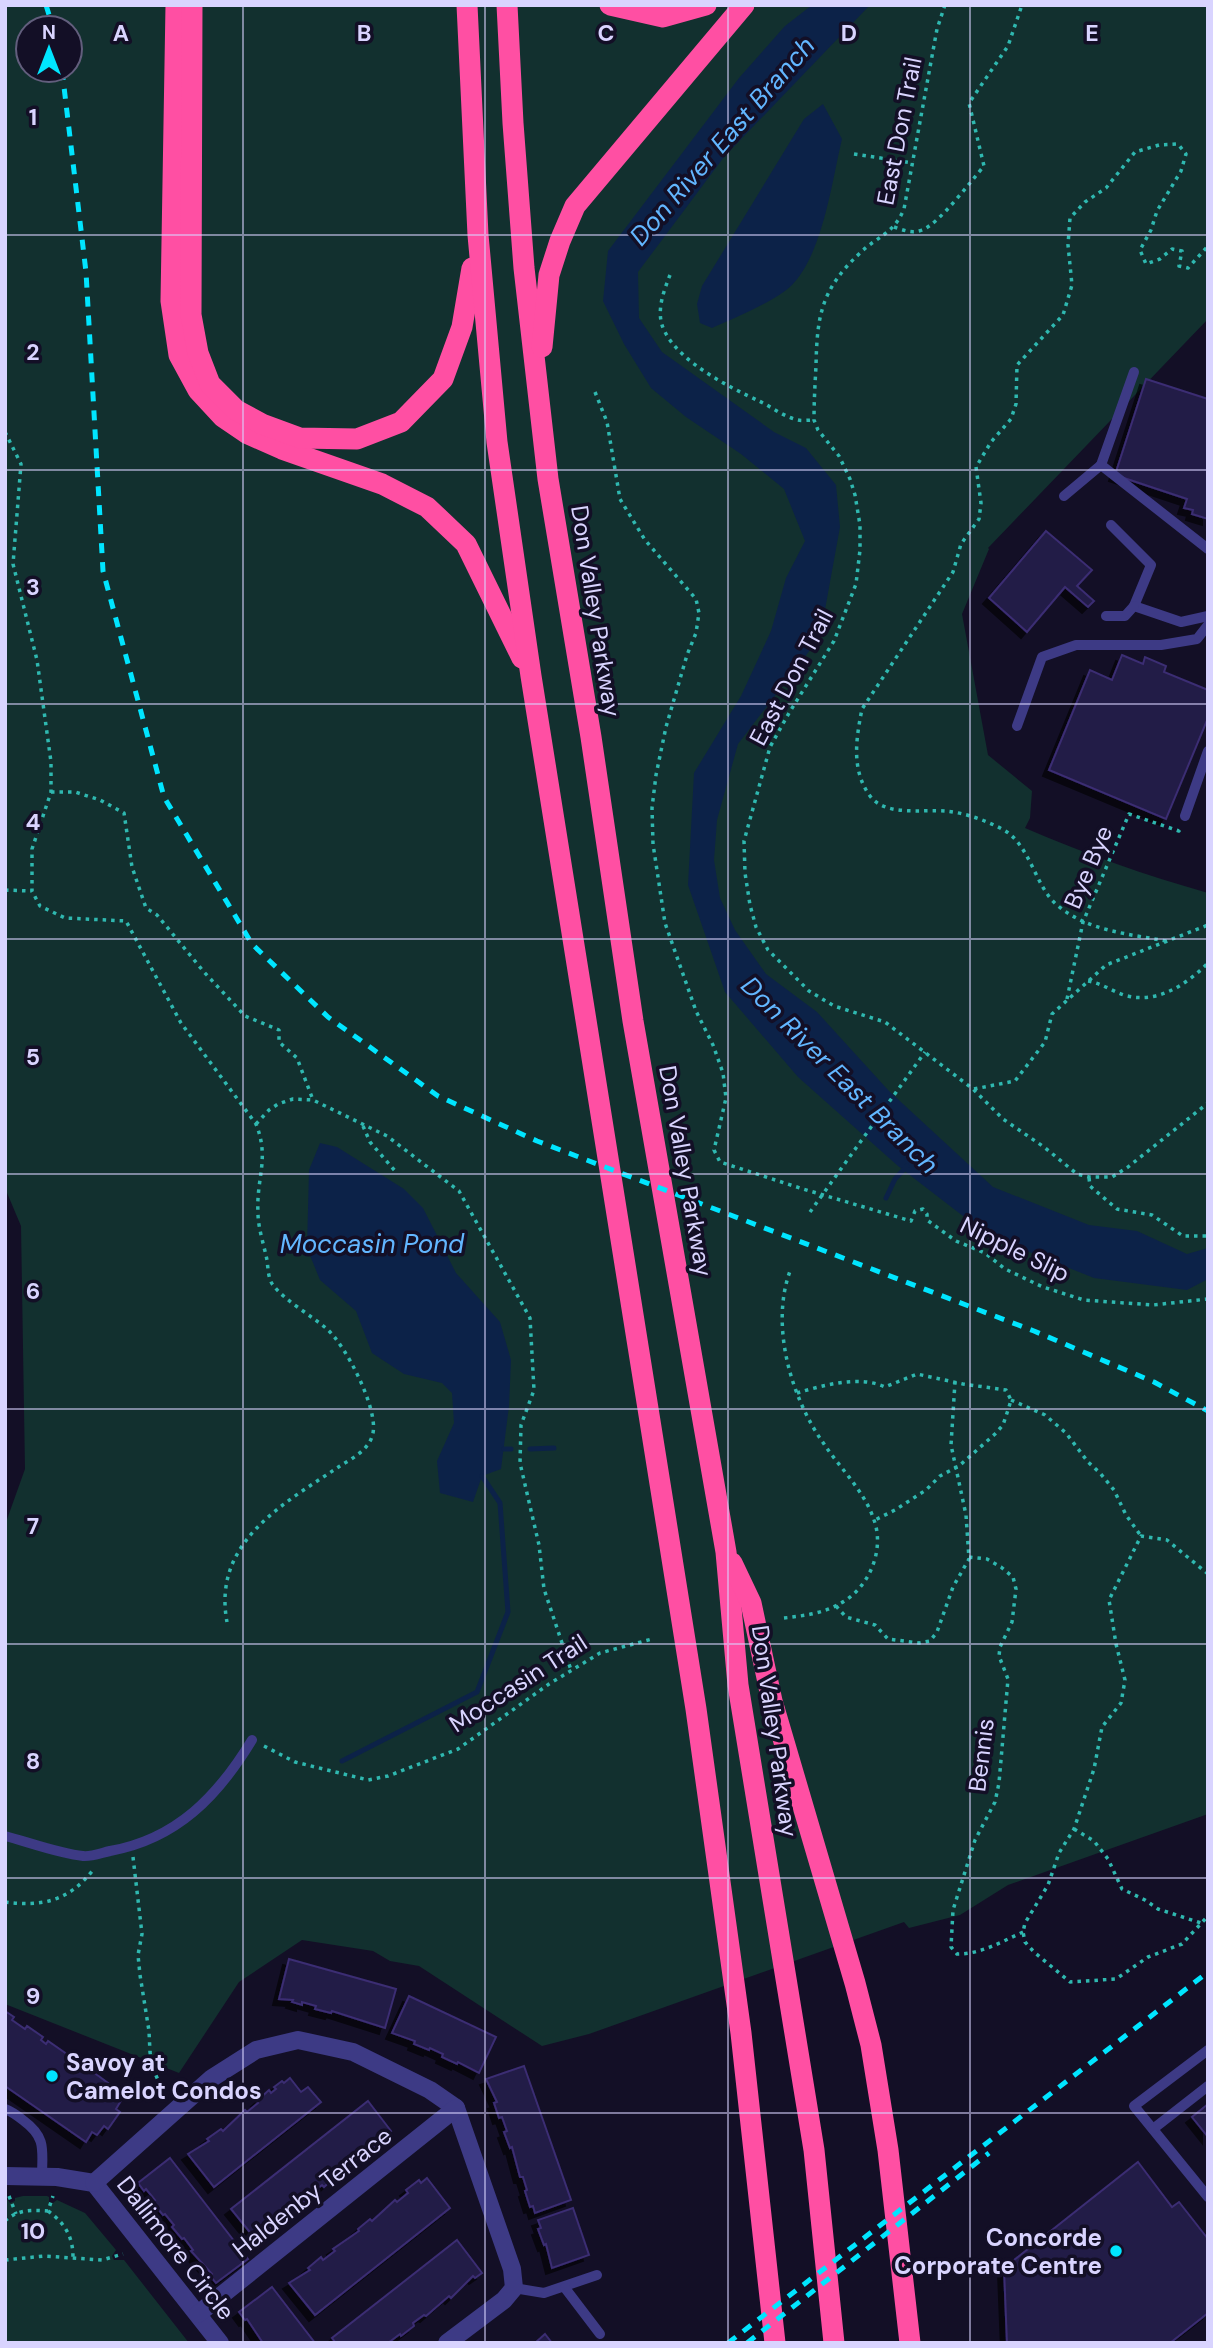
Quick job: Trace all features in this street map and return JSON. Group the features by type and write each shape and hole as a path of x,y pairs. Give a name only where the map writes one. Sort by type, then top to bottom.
{"highway":[{"path":"176,5 171,301 179,355 198,390 223,418 248,434 282,449 382,484 427,507 466,544 531,676"},
{"path":"192,5 191,315 198,353 210,384 236,410 262,424 300,438 357,439 401,422 443,379 462,327 478,235"},
{"path":"467,5 478,235 497,442 531,676 696,1709 741,2033 775,2343"},
{"name":"Don Valley Parkway","path":"507,5 524,268 548,479 634,1021 726,1552 738,1685 814,2150 834,2343"},
{"path":"610,5 663,17 706,5"},
{"path":"538,384 550,275 560,241 575,206 744,5"},
{"path":"726,1552 751,1603 772,1701 855,1983 870,2045 888,2150 910,2343"}],"street":[{"name":"Dallimore Circle","path":"94,2183 212,2078 256,2050 298,2040 353,2052 430,2090 456,2108"},
{"path":"447,2343 504,2300 514,2288 512,2269 456,2108"},
{"name":"Haldenby Terrace","path":"198,2314 456,2108"},
{"name":"Dallimore Circle","path":"5,2176 94,2183 220,2343"}],"lane":[{"path":"1064,496 1101,465 1134,372"},
{"path":"1101,465 1208,550"},
{"path":"1106,617 1125,616 1134,606 1151,565 1111,525"},
{"path":"1134,606 1181,622 1208,616"},
{"path":"1017,726 1042,657 1076,645 1161,645 1197,639 1208,625"},
{"path":"1185,816 1208,751"},
{"path":"5,1836 85,1856 132,1847 156,1838 187,1819 233,1771 252,1740"},
{"path":"1208,2050 1135,2106 1208,2197"},
{"path":"1153,2129 1208,2087"},
{"path":"5,2109 37,2131 42,2142 42,2177"},
{"path":"514,2288 544,2293 597,2275"},
{"path":"565,2288 600,2334"}],"path":[{"name":"East Don Trail","path":"945,5 937,29 908,198 894,227 851,262 836,279 822,306 816,338 814,420 818,430 839,456 850,479 858,515 860,550 856,584 835,641 789,713 771,747 744,841 745,873 756,927 768,950 809,991 834,1006 884,1022 973,1089 1003,1119 1077,1174 1089,1177"},
{"path":"894,227 909,232 920,231 932,225 984,166 969,103 1008,46 1022,5"},
{"path":"1166,941 1089,926 1055,904 1023,849 1005,830 977,818 948,811 891,809 871,797 856,766 857,734 862,709 953,572 961,544 979,519 981,503 976,467 991,442 1012,419 1016,404 1017,365 1063,315 1072,285 1068,244 1070,218 1085,202 1106,188 1135,152 1159,145 1178,144 1186,154 1181,171 1157,211 1140,250 1146,264 1160,259 1172,249 1182,251 1179,266 1188,268 1208,246"},
{"path":"854,154 913,163"},
{"path":"670,275 662,296 660,316 664,331 677,348 697,366 740,393 799,420 814,420"},
{"path":"596,392 607,422 620,499 645,540 695,599 699,613 696,633 666,727 656,775 652,820 665,923 696,1011 723,1073 726,1098 713,1150 720,1162 822,1195"},
{"path":"5,432 21,464 13,564 37,660 51,762 51,792 32,849 32,891 40,906 65,918 126,921 181,1023 256,1124 263,1140 264,1155 257,1213 271,1283 330,1332 349,1360 367,1398 374,1421 372,1437 361,1453 281,1505 247,1540 225,1583 223,1602 227,1622"},
{"path":"51,792 75,792 100,800 124,813 132,867 146,908 156,914 180,945 245,1016 279,1030 279,1042 297,1058 313,1100"},
{"name":"Bye Bye","path":"1066,1001 1083,922 1129,814 1179,831 1185,816"},
{"path":"5,890 32,891"},
{"path":"973,1089 1015,1081 1045,1042 1052,1014 1106,965 1208,925"},
{"path":"1088,981 1133,997 1152,998 1185,984 1208,963"},
{"path":"810,1212 925,1052"},
{"path":"256,1124 278,1104 293,1099 313,1100 387,1136 459,1191 530,1318 534,1390 521,1426 520,1463 538,1545 544,1589 571,1670"},
{"path":"1208,1103 1112,1177 1089,1177 1090,1186 1117,1209 1152,1214 1183,1236 1208,1236"},
{"path":"362,1124 370,1142 396,1172"},
{"name":"Nipple Slip","path":"822,1195 911,1221 912,1214 923,1209 931,1225 956,1241 985,1253 1005,1269 1043,1287 1084,1300 1153,1305 1208,1299"},
{"path":"785,1618 835,1606 856,1591 873,1564 878,1541 874,1520 863,1499 817,1435 797,1393 786,1353 783,1328 784,1297 790,1271"},
{"path":"797,1393 837,1382 875,1382 885,1387 917,1374 1006,1390 1011,1400 1045,1415 1066,1433 1114,1490 1126,1515 1141,1536 1167,1541 1208,1574"},
{"path":"835,1606 846,1616 875,1625 888,1639 919,1643 930,1641 937,1632 953,1587 969,1557 966,1515 951,1431 955,1382"},
{"path":"874,1520 895,1510 926,1490 940,1476 956,1468 1003,1426 1011,1400"},
{"path":"1141,1536 1109,1600 1125,1680 1121,1703 1102,1727 1094,1769 1074,1829 1059,1853 1048,1885 1025,1923 1023,1932 1025,1942 1034,1952 1070,1982 1116,1979 1148,1957 1182,1944 1208,1916"},
{"name":"Bennis","path":"969,1557 987,1559 1001,1567 1013,1577 1016,1589 1012,1622 1000,1647 999,1656 1008,1678 1008,1690 999,1783 995,1802 975,1840 953,1910 951,1947 957,1954 967,1954 994,1947 1023,1932"},
{"name":"Moccasin Trail","path":"252,1740 295,1762 368,1780 388,1776 458,1749 571,1670 600,1653 652,1639"},
{"path":"1074,1829 1094,1841 1108,1859 1122,1889 1158,1909 1201,1923"},
{"path":"132,1847 142,1934 138,1955 140,1975 152,2066 163,2092"},
{"path":"5,1902 54,1902 77,1887 91,1873 104,1852"},
{"path":"9,2196 16,2214"},
{"path":"48,2211 53,2196"},
{"path":"5,2221 16,2214 32,2210 48,2211 59,2218 72,2240 73,2258"},
{"path":"5,2260 44,2256 102,2260 123,2254"}],"green space":[{"path":"5,5 1208,5 1208,319 988,548 962,614 988,755 1032,791 1030,818 1025,828 1115,863 1208,893 1208,1814 1008,1885 960,1915 909,1928 904,1922 589,2034 542,2046 419,1966 390,1961 373,1951 302,1940 239,1982 179,2073 5,2004 5,1525 25,1469 21,1226 5,1188"},
{"path":"23,2196 47,2196 49,2202 57,2200 85,2213 116,2250 112,2256 114,2260 124,2260 189,2343 5,2343 5,2200 10,2203"}],"water":[{"name":"Don River East Branch","path":"812,5 870,5 724,157 638,272 639,318 662,352 774,432 806,448 836,485 840,527 820,637 738,744 717,820 714,860 720,898 735,930 766,974 817,1012 889,1091 993,1187 1089,1225 1137,1231 1187,1254 1208,1248 1208,1279 1187,1290 1094,1278 989,1236 898,1166 798,1077 725,992 688,885 694,773 741,696 771,631 786,578 805,541 784,489 651,388 624,344 603,301 608,251 739,78 785,26"},
{"path":"823,104 842,139 825,216 803,271 785,291 754,309 712,328 700,323 697,304 702,286 804,119"},
{"name":"Moccasin Pond","path":"320,1143 337,1147 404,1189 423,1208 456,1273 500,1322 511,1360 509,1406 501,1469 482,1476 473,1502 440,1493 437,1461 454,1423 452,1393 442,1383 404,1374 372,1353 356,1311 320,1280 307,1248 309,1170"}],"building":[{"path":"1146,379 1208,399 1208,519 1192,514 1193,510 1184,508 1187,499 1115,475"},
{"path":"1046,531 1092,570 1077,586 1094,601 1088,607 1065,587 1027,632 989,598"},
{"path":"1122,655 1143,664 1145,657 1166,666 1164,672 1208,690 1208,718 1166,819 1049,770 1090,670 1112,680"},
{"path":"289,1959 396,1989 385,2028 332,2011 331,2013 315,2009 316,2006 302,2002 302,2005 292,2002 293,2000 279,1999"},
{"path":"409,1996 496,2037 479,2073 442,2057 443,2054 430,2048 429,2050 414,2044 415,2041 392,2033"},
{"name":"Savoy at Camelot Condos","path":"5,2011 25,2029 27,2026 43,2037 41,2040 46,2044 48,2041 71,2057 69,2060 83,2070 85,2066 108,2083 105,2087 122,2099 116,2109 120,2112 108,2129 104,2126 97,2135 92,2132 86,2142 5,2086"},
{"path":"524,2066 571,2200 535,2213 533,2206 530,2207 523,2177 520,2177 512,2147 510,2148 504,2132 507,2131 494,2103 497,2102 486,2079"},
{"path":"290,2078 301,2092 308,2087 321,2102 214,2187 188,2154 209,2141 207,2139 221,2129 223,2131 245,2110 247,2112 258,2103 269,2090 271,2093 276,2089 274,2087"},
{"path":"368,2101 391,2131 384,2137 386,2139 373,2148 372,2146 324,2187 322,2185 311,2194 313,2196 286,2213 288,2216 263,2233 257,2241 231,2209"},
{"path":"1208,2104 1208,2137 1192,2117"},
{"path":"170,2158 248,2259 216,2283 184,2238 172,2227 174,2225 152,2202 155,2200 138,2183"},
{"name":"Concorde Corporate Centre","path":"1138,2162 1172,2207 1179,2202 1208,2239 1208,2313 1170,2343 1007,2343 1004,2268"},
{"path":"427,2178 450,2208 315,2315 289,2283 310,2270 308,2268 321,2257 323,2260 335,2251 333,2249 359,2231 370,2219 372,2221 395,2200 397,2202 408,2193 406,2190 419,2180 421,2183"},
{"path":"573,2208 589,2255 552,2268 546,2244 544,2245 538,2229 541,2228 538,2220"},
{"path":"457,2240 482,2273 475,2278 473,2276 451,2298 449,2296 426,2316 413,2323 414,2326 388,2343 336,2343 332,2338"},
{"path":"272,2287 315,2343 263,2343 247,2319 245,2320 239,2312"},
{"path":"545,2334 552,2343 535,2343"}],"waterway":[{"name":"Don River East Branch","path":"886,1198 895,1179 907,1166"},
{"path":"530,1449 554,1448"},
{"path":"504,1449 511,1449"},
{"path":"342,1761 477,1692 508,1612 500,1503 482,1476"}],"railway":[{"path":"46,5 49,14"},
{"path":"64,84 86,272 103,571 164,797 252,944 328,1017 438,1096 537,1141 1034,1331 1154,1382 1208,1411"},
{"path":"728,2343 1208,1972"},
{"path":"747,2343 989,2153"}],"place":[{"name":"Savoy at Camelot Condos","path":"52,2076"},
{"name":"Concorde Corporate Centre","path":"1116,2251"}]}
